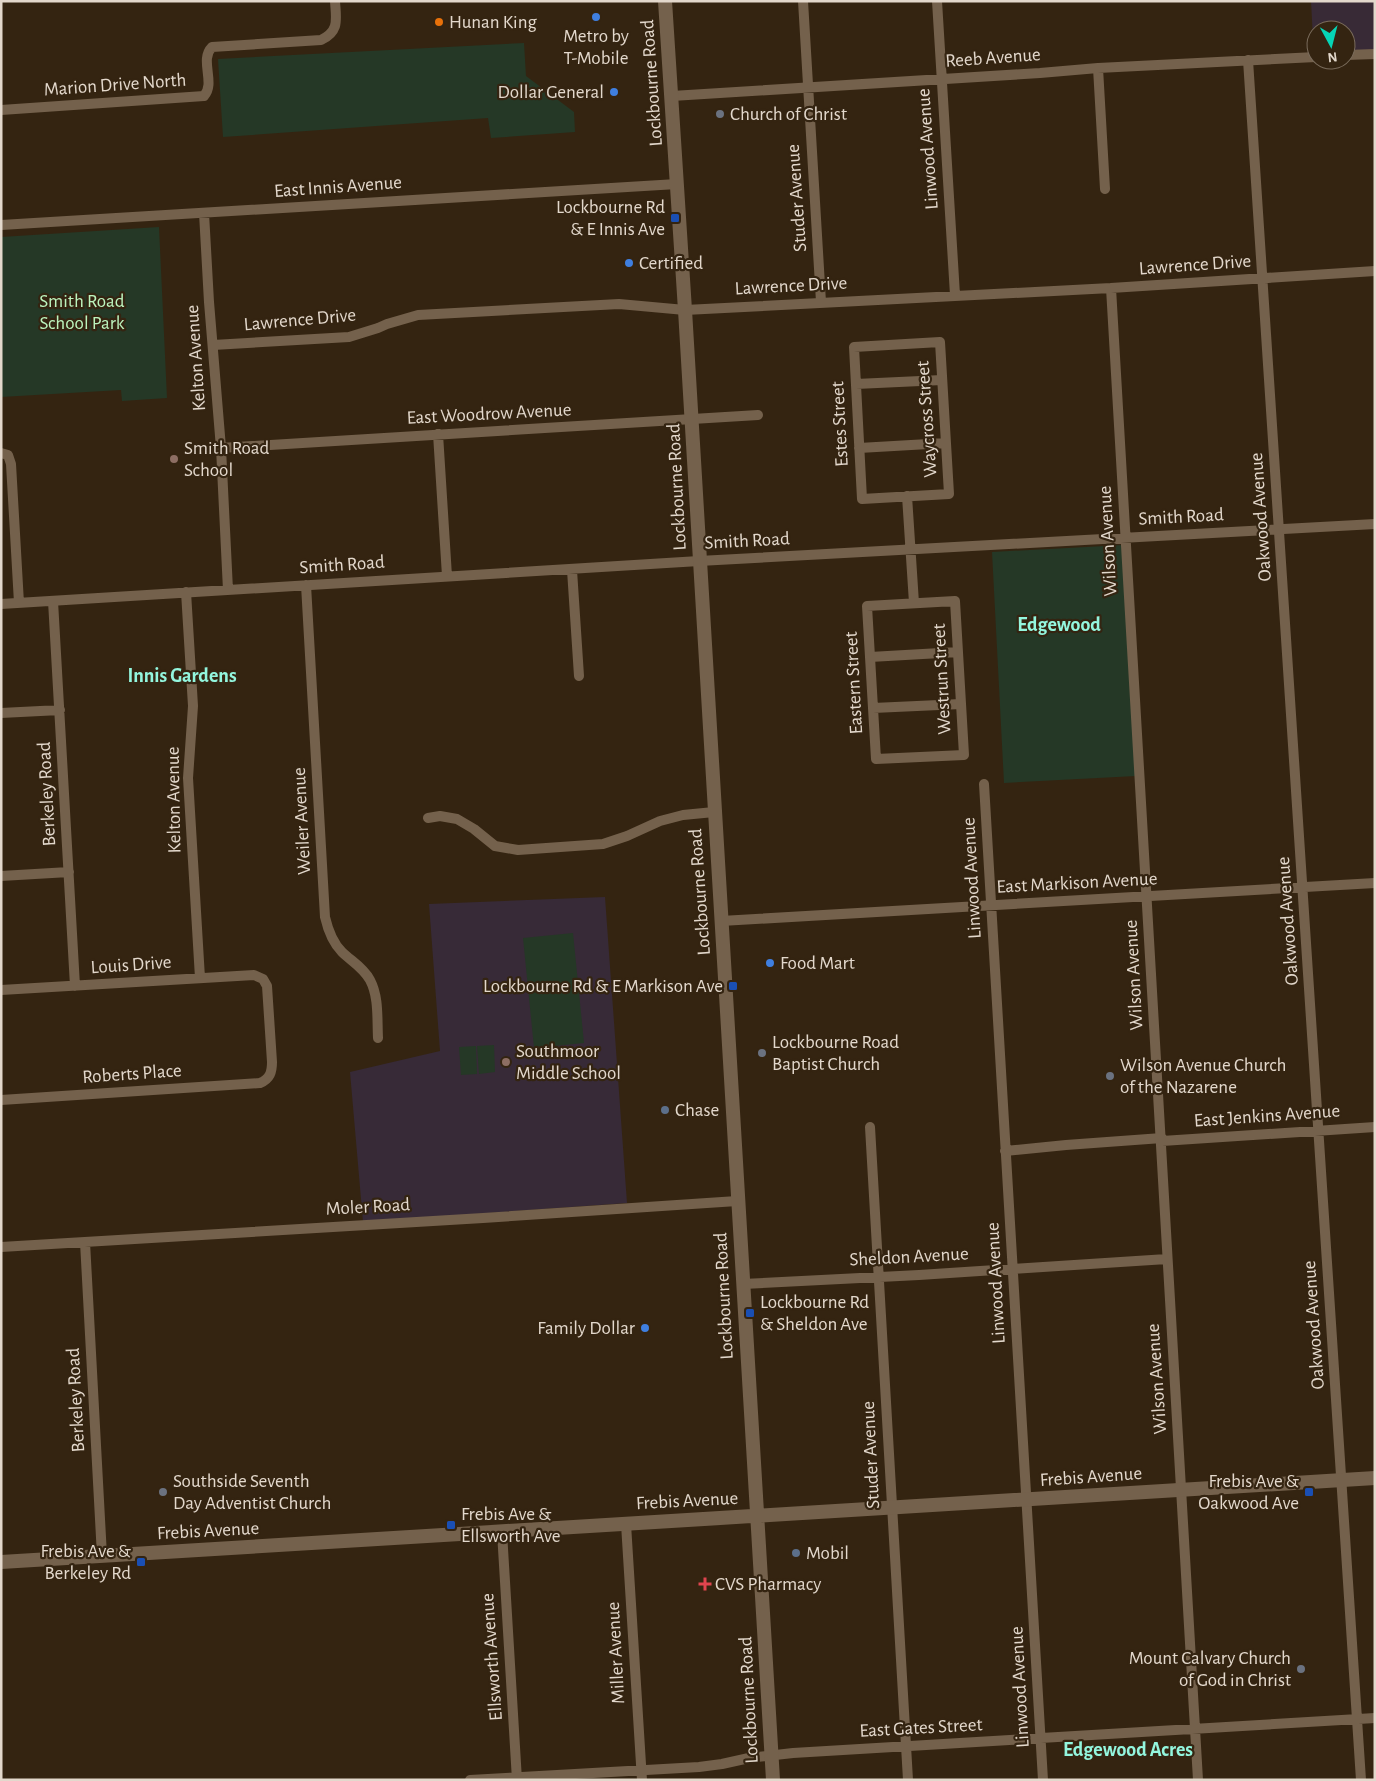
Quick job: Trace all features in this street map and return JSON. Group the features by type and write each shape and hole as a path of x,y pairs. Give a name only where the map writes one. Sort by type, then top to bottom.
{"main road":[{"name":"Lockbourne Road","path":"665,1 722,921 772,1780"},
{"name":"Frebis Avenue","path":"1,1562 1375,1478"}],"street":[{"name":"Marion Drive North","path":"1,110 204,96 208,92 209,86 208,55 212,47 320,40 334,30 336,21 335,1"},
{"name":"Studer Avenue","path":"803,1 821,302"},
{"name":"Linwood Avenue","path":"937,1 955,295"},
{"path":"1356,55 1375,54"},
{"name":"Reeb Avenue","path":"672,96 1098,68 1306,57"},
{"name":"Oakwood Avenue","path":"1248,60 1362,1780"},
{"path":"1098,68 1105,189"},
{"name":"East Innis Avenue","path":"1,225 677,184"},
{"name":"Kelton Avenue","path":"204,213 221,448 228,590"},
{"name":"Lawrence Drive","path":"213,345 350,338 418,315 619,304 685,310 1111,288 1375,271"},
{"name":"Wilson Avenue","path":"1111,288 1198,1780"},
{"name":"Waycross Street","path":"854,346 940,342 949,494 907,496"},
{"name":"Estes Street","path":"854,346 862,499 907,496"},
{"path":"856,384 942,380"},
{"name":"East Woodrow Avenue","path":"221,448 758,415"},
{"path":"438,434 447,576"},
{"path":"859,448 946,443"},
{"path":"5,454 11,464 19,603"},
{"path":"907,496 914,603"},
{"name":"Smith Road","path":"1,604 700,561 1375,524"},
{"path":"572,570 578,676"},
{"name":"Weiler Avenue","path":"306,585 325,917 328,930 341,952 362,969 372,984 376,1002 378,1038"},
{"name":"Kelton Avenue","path":"186,592 193,706 188,778 200,978"},
{"name":"Berkeley Road","path":"53,601 76,986"},
{"name":"Westrun Street","path":"876,759 964,755 955,601 914,603"},
{"name":"Eastern Street","path":"876,759 867,606 914,603"},
{"path":"870,657 958,652"},
{"path":"873,708 961,704"},
{"path":"1,714 60,710"},
{"name":"Linwood Avenue","path":"984,784 1043,1780"},
{"path":"428,818 440,816 457,819 467,823 494,846 518,850 603,844 627,836 660,821 683,815 714,812"},
{"path":"1,876 69,872"},
{"name":"East Markison Avenue","path":"722,921 1375,883"},
{"name":"Louis Drive","path":"1,990 254,975 262,979 267,986 272,1071 265,1081"},
{"name":"Roberts Place","path":"1,1100 245,1085 265,1081"},
{"name":"Studer Avenue","path":"870,1127 908,1780"},
{"name":"East Jenkins Avenue","path":"1005,1151 1066,1144 1375,1127"},
{"name":"Moler Road","path":"1,1247 464,1220 737,1201"},
{"name":"Berkeley Road","path":"85,1242 102,1556"},
{"name":"Sheldon Avenue","path":"743,1284 1167,1259"},
{"name":"Miller Avenue","path":"626,1524 641,1775"},
{"name":"Ellsworth Avenue","path":"502,1532 517,1778"},
{"name":"East Gates Street","path":"470,1780 641,1775 771,1755 1375,1718"}],"shaded area":[{"path":"1311,1 1375,1 1375,56 1356,57 1356,20 1312,20"},
{"name":"Southmoor Middle School","path":"605,897 627,1203 363,1222 350,1072 440,1051 429,904"}],"green space":[{"path":"524,43 526,76 574,112 575,132 491,138 488,118 223,137 218,59"},
{"name":"Smith Road School Park","path":"159,227 167,398 122,401 121,390 1,397 1,237"},
{"path":"1124,545 1136,776 1004,783 992,552"},
{"path":"573,933 584,1043 534,1048 523,938"},
{"path":"494,1045 495,1072 479,1074 477,1046"},
{"path":"476,1046 477,1074 461,1075 459,1047"}],"place":[{"name":"Metro by T-Mobile","path":"596,17"},
{"name":"Hunan King","path":"439,22"},
{"name":"Dollar General","path":"614,92"},
{"name":"Church of Christ","path":"720,114"},
{"name":"Lockbourne Rd & E Innis Ave","path":"675,218"},
{"name":"Certified","path":"629,263"},
{"name":"Smith Road School","path":"174,459"},
{"name":"Food Mart","path":"770,963"},
{"name":"Lockbourne Rd & E Markison Ave","path":"733,986"},
{"name":"Lockbourne Road Baptist Church","path":"762,1053"},
{"name":"Southmoor Middle School","path":"506,1062"},
{"name":"Wilson Avenue Church of the Nazarene","path":"1110,1076"},
{"name":"Chase","path":"665,1110"},
{"name":"Lockbourne Rd & Sheldon Ave","path":"750,1313"},
{"name":"Family Dollar","path":"645,1328"},
{"name":"Southside Seventh Day Adventist Church","path":"163,1492"},
{"name":"Frebis Ave & Oakwood Ave","path":"1309,1492"},
{"name":"Frebis Ave & Ellsworth Ave","path":"451,1525"},
{"name":"Mobil","path":"796,1553"},
{"name":"Frebis Ave & Berkeley Rd","path":"141,1562"},
{"name":"CVS Pharmacy","path":"705,1584"},
{"name":"Mount Calvary Church of God in Christ","path":"1301,1669"}],"district":[{"name":"Edgewood","path":"1059,625"},
{"name":"Innis Gardens","path":"182,676"},
{"name":"Edgewood Acres","path":"1128,1750"}]}
